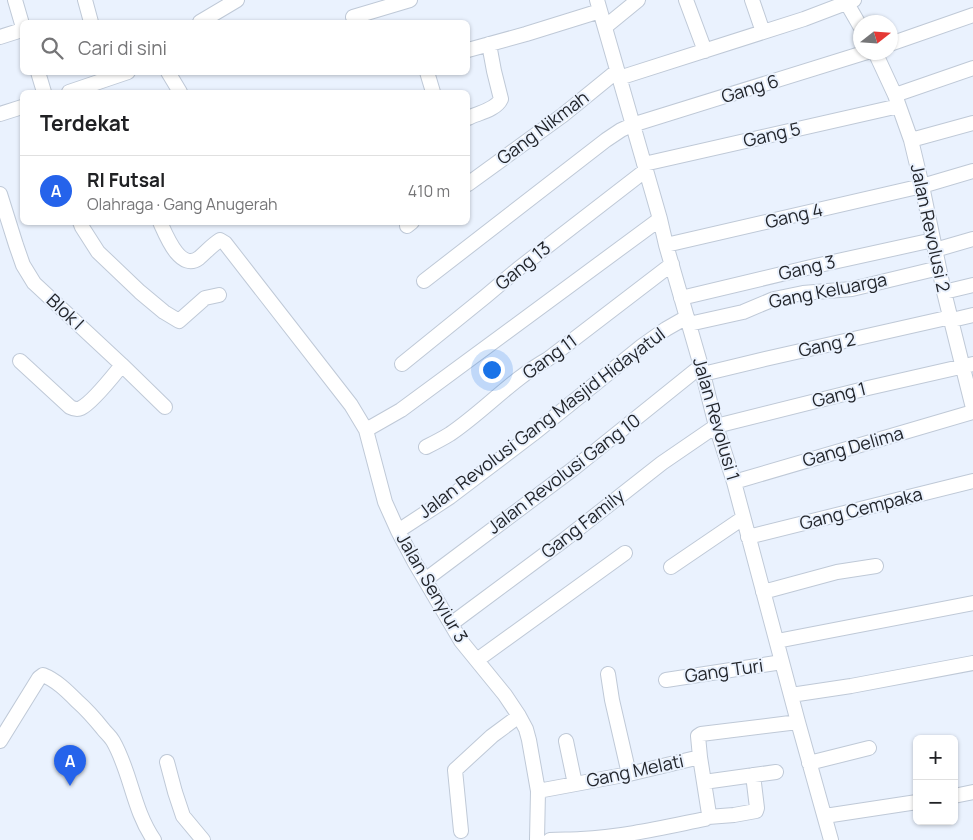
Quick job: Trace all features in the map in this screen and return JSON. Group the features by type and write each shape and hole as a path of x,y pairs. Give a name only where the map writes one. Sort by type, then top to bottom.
{"street":[{"path":"15,0 21,20"},
{"path":"85,0 91,20"},
{"path":"203,20 238,0"},
{"path":"352,17 410,0"},
{"path":"605,27 638,0"},
{"path":"686,0 704,51"},
{"path":"752,0 763,32"},
{"path":"618,74 659,65 704,51 804,19 849,1 855,15"},
{"path":"470,49 598,5"},
{"name":"Jalan Revolusi 1","path":"598,5 660,218 716,426 734,482 831,840"},
{"path":"898,41 973,15"},
{"path":"0,37 20,31"},
{"path":"470,117 496,106 501,99 489,44"},
{"name":"Gang 6","path":"632,125 853,56"},
{"name":"Jalan Revolusi 2","path":"879,60 911,140 944,292 951,319 968,365 973,408"},
{"name":"Gang 5","path":"645,167 897,101 973,68"},
{"name":"Gang Nikmah","path":"470,183 618,74"},
{"path":"39,75 43,90"},
{"path":"77,90 109,82 122,75"},
{"path":"170,75 179,90"},
{"path":"428,75 432,90"},
{"path":"0,114 20,108"},
{"path":"911,140 973,123"},
{"path":"424,281 606,140 632,125"},
{"name":"Gang 13","path":"402,364 645,167"},
{"name":"Gang 4","path":"666,245 922,186 973,171"},
{"name":"Blok I","path":"0,194 23,266 34,283 165,407"},
{"path":"366,430 401,410 660,218"},
{"path":"81,225 98,252 140,292 164,312 179,321 205,298 219,295"},
{"name":"Jalan Senyiur 3","path":"162,225 175,252 181,258 190,261 197,260 220,240 225,242 351,405 366,430 385,502 398,531 461,641 505,695 526,728 538,791 537,840"},
{"name":"Gang 3","path":"682,298 781,273 973,239"},
{"name":"Gang 11","path":"426,447 472,418 532,368 548,359 672,264"},
{"name":"Gang Keluarga","path":"688,320 743,312 774,299 804,293 852,289 939,268"},
{"path":"944,292 973,285"},
{"name":"Gang 2","path":"702,370 765,359 973,315"},
{"name":"Jalan Revolusi Gang Masjid Hidayatul","path":"398,531 450,496 519,444 666,328 688,320"},
{"path":"20,361 75,410 93,398 122,365"},
{"name":"Gang 1","path":"716,426 968,365"},
{"name":"Jalan Revolusi Gang 10","path":"425,580 573,470 702,370"},
{"name":"Gang Delima","path":"734,482 973,412"},
{"name":"Gang Family","path":"451,624 564,540 662,463 716,426"},
{"name":"Gang Cempaka","path":"748,537 973,481"},
{"path":"671,567 743,518"},
{"path":"477,660 625,553"},
{"path":"763,592 837,572 876,566"},
{"path":"777,641 973,604"},
{"name":"Gang Turi","path":"666,680 782,662"},
{"path":"791,695 851,686 973,663"},
{"path":"608,674 629,774"},
{"path":"0,741 39,678 43,675 50,678 87,710 112,739 123,764 141,818 154,840"},
{"path":"461,831 454,770 492,736 519,716"},
{"name":"Gang Melati","path":"538,791 629,774 700,757 697,740 701,734 798,722"},
{"path":"566,741 575,784"},
{"path":"809,763 869,748"},
{"path":"700,757 708,817"},
{"path":"167,762 183,816 203,840"},
{"path":"704,782 776,772"},
{"path":"550,840 609,836 708,817 756,811 753,775"},
{"path":"958,795 973,792"},
{"path":"825,816 913,803"}],"place":[{"name":"RI Futsal","path":"70,786"}]}
